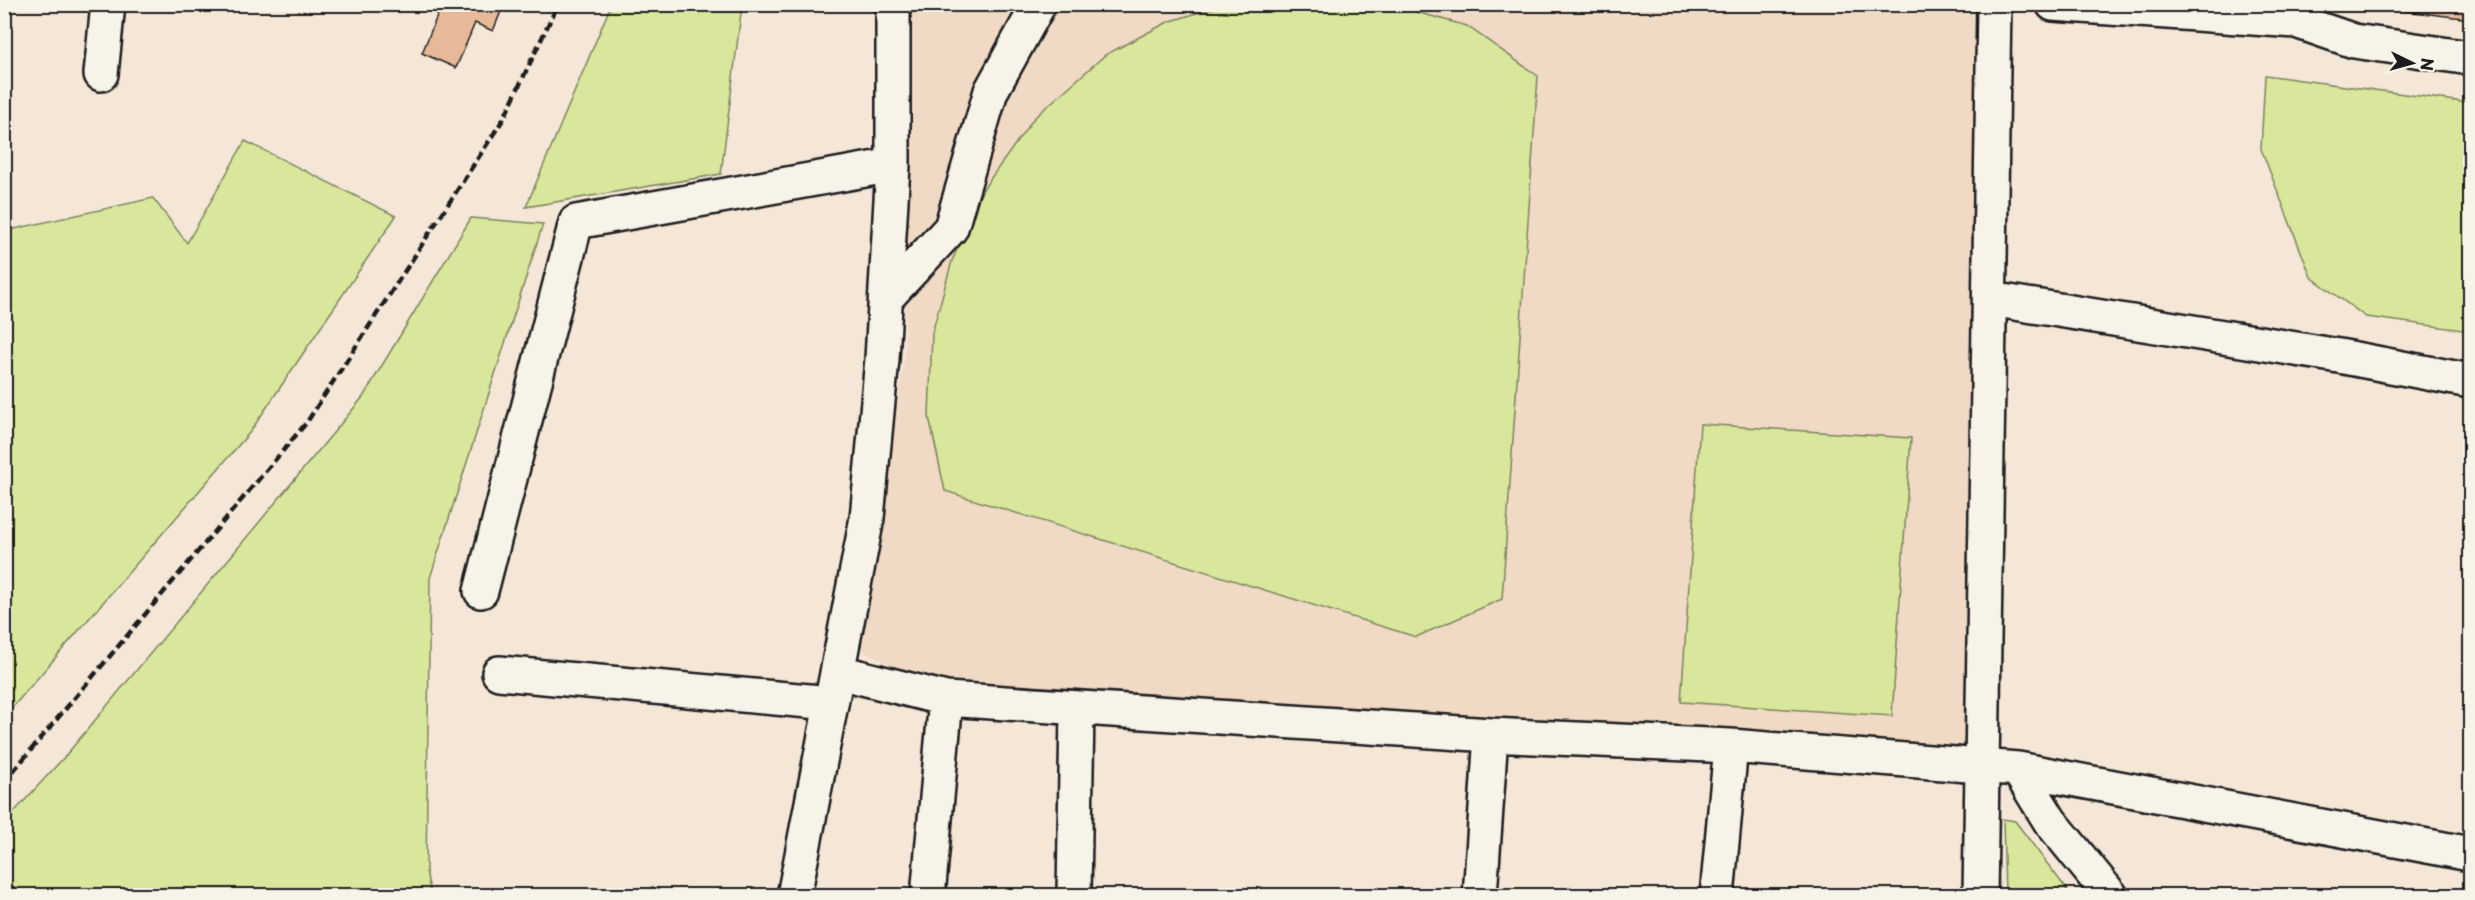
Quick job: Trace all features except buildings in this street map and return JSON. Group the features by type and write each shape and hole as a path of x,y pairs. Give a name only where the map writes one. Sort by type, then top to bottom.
{"street":[{"path":"101,74 108,4"},
{"path":"794,896 867,518 886,298 894,165 892,4"},
{"path":"886,298 951,228 991,91 1039,4"},
{"path":"1980,896 1994,4"},
{"path":"2053,4 2296,21 2318,16 2354,41 2470,58"},
{"path":"481,591 576,222 894,165"},
{"path":"1991,299 2339,356 2470,381"},
{"path":"839,672 946,699 1077,710 1491,735 1731,746 2018,769 2470,854"},
{"path":"499,673 831,703"},
{"path":"928,896 946,699"},
{"path":"1074,896 1077,710"},
{"path":"1480,896 1491,735"},
{"path":"1717,896 1731,746"},
{"path":"2018,769 2050,821 2111,896"}],"shaded area":[{"path":"910,5 1976,5 1965,749 931,686 862,650 905,353"}],"green space":[{"path":"611,5 742,5 721,174 526,207"},
{"path":"1223,5 1391,5 1467,26 1538,76 1502,599 1416,637 945,491 929,417 932,333 952,261 983,189 1034,118 1105,55 1168,22"},
{"path":"2265,75 2470,103 2470,331 2366,317 2311,277 2261,149"},
{"path":"245,141 396,216 250,432 5,716 5,231 153,198 187,243"},
{"path":"471,218 543,224 430,578 426,871 431,895 5,895 5,822 67,754 363,397"},
{"path":"1700,424 1911,438 1892,716 1681,702"},
{"path":"2003,819 2015,821 2071,895 2005,895"}],"railway":[{"path":"4,782 307,422 504,118 558,4"}]}
